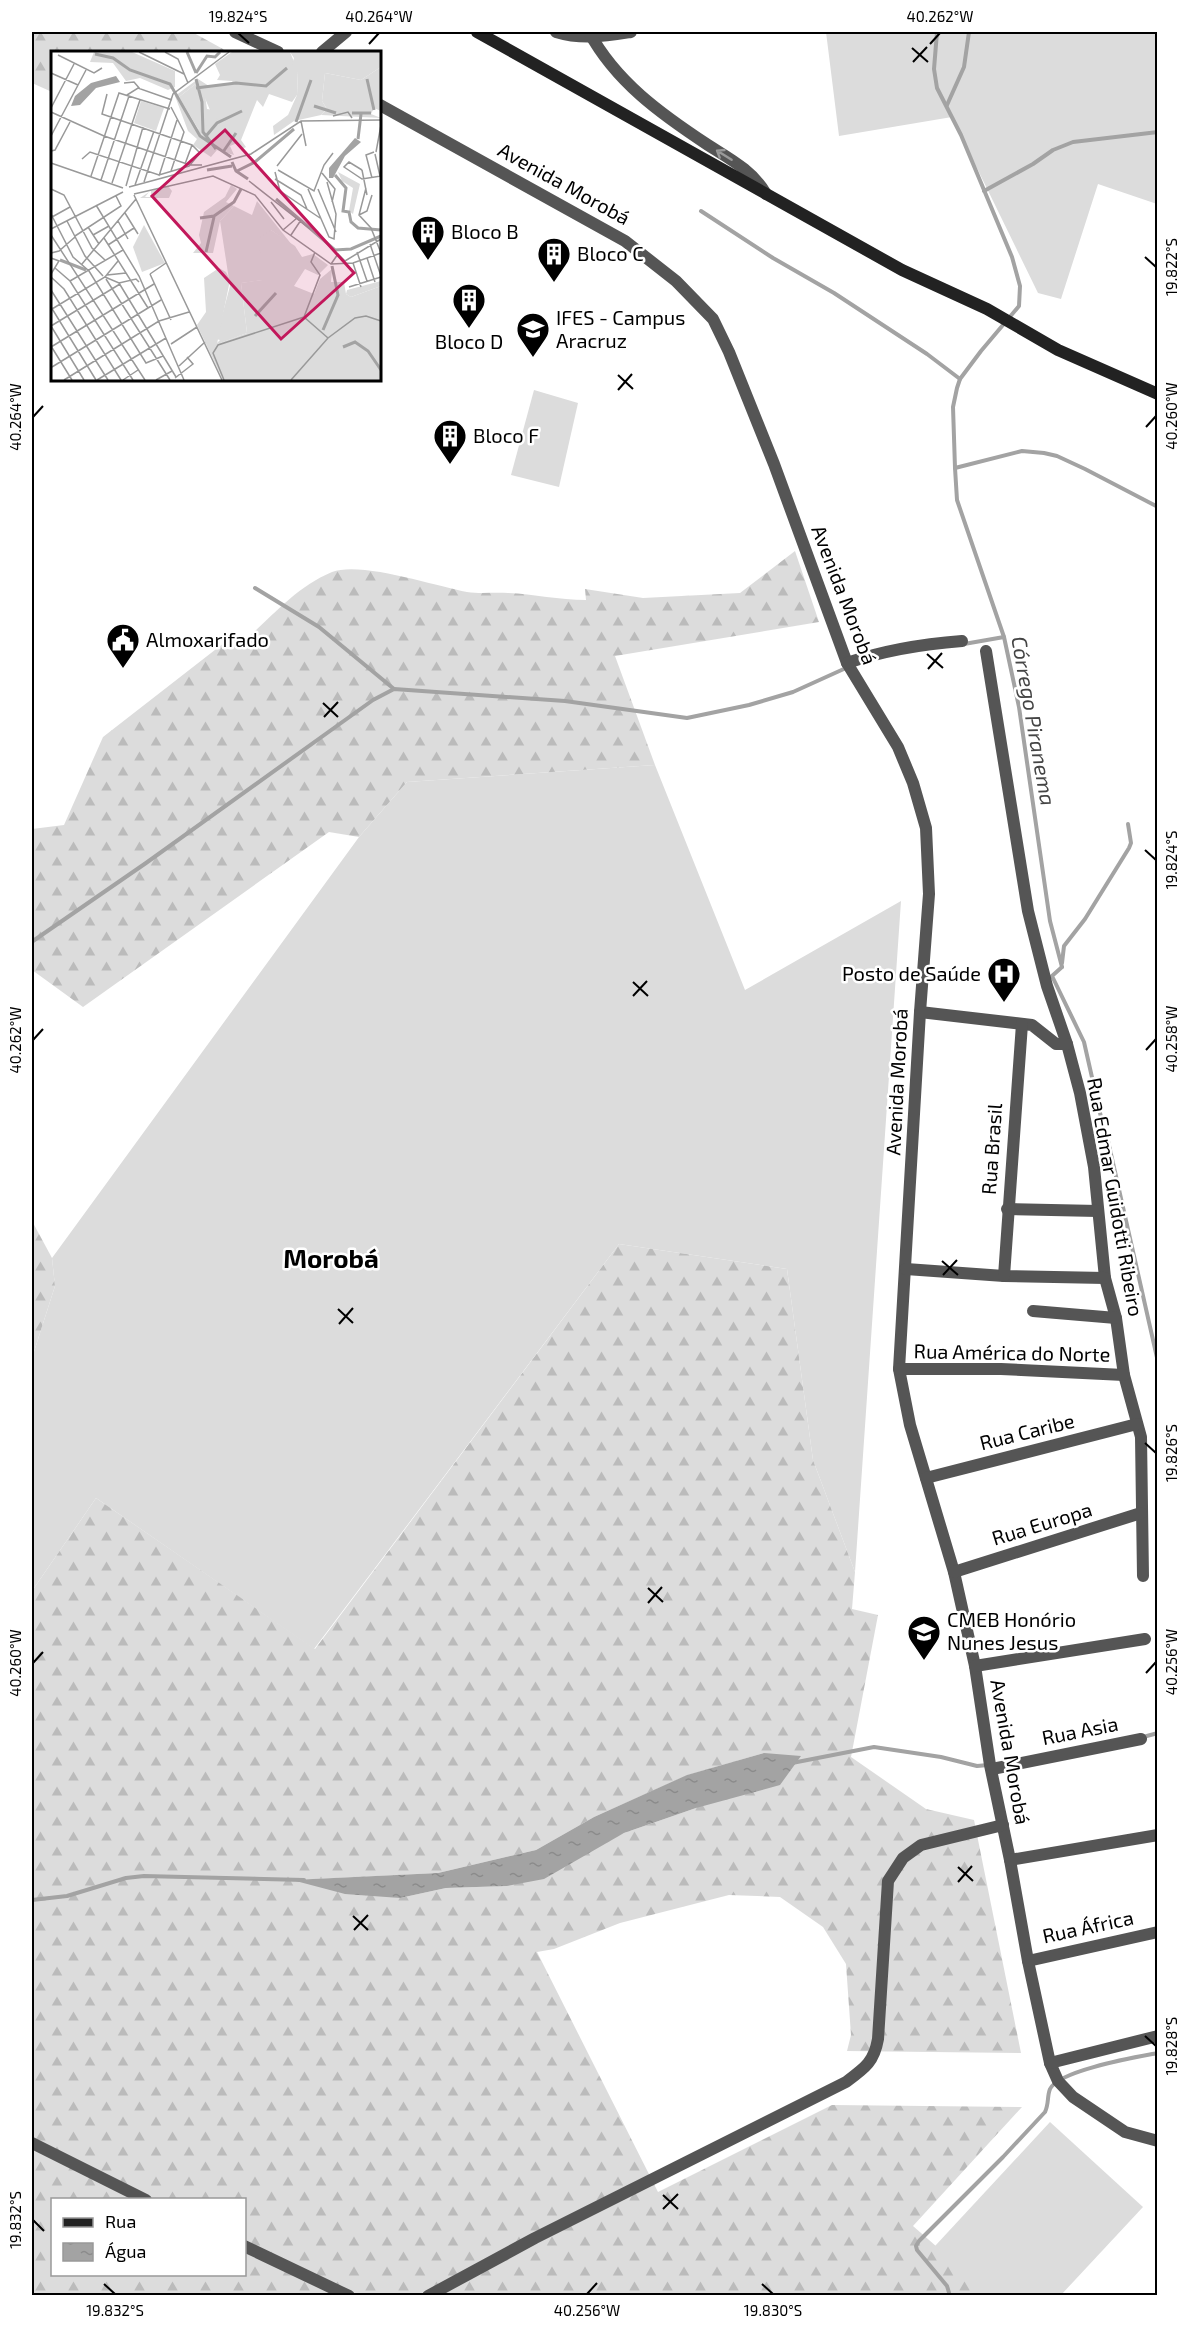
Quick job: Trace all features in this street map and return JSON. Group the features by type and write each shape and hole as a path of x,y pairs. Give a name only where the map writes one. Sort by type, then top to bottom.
{"main road":[{"path":"477,32 902,270 987,309 1058,350 1158,394"}],"street":[{"path":"235,32 276,51"},
{"path":"323,51 346,32"},
{"path":"556,32 568,36 631,32"},
{"path":"591,35 626,83 651,105 740,165 759,181 766,194"},
{"name":"Avenida Morobá","path":"381,106 625,241 676,281 713,319 729,352 774,464 847,663 898,747 913,783 926,828 929,894 899,1369 910,1425 954,1572 975,1666 1028,1961 1050,2063 1058,2081 1080,2103 1125,2132 1158,2141"},
{"path":"847,663 890,650 930,643 963,641"},
{"name":"Rua Edmar Guidotti Ribeiro","path":"986,651 1028,911 1047,986 1067,1044 1086,1125 1094,1167 1105,1278 1116,1318 1124,1375 1142,1437 1143,1576"},
{"path":"920,1012 1032,1025 1056,1044 1067,1044"},
{"name":"Rua Brasil","path":"1004,1276 1022,1024"},
{"path":"1007,1209 1098,1211"},
{"path":"906,1269 1004,1276 1105,1278"},
{"path":"1033,1311 1116,1318"},
{"name":"Rua América do Norte","path":"899,1369 1001,1368 1124,1375"},
{"name":"Rua Caribe","path":"926,1478 1137,1424"},
{"name":"Rua Europa","path":"954,1572 1141,1514"},
{"path":"975,1666 1145,1639"},
{"name":"Rua Asia","path":"992,1769 1141,1739"},
{"path":"428,2295 535,2238 846,2082 863,2070 875,2055 878,2038 888,1881 903,1858 921,1845 1003,1825"},
{"path":"1010,1860 1158,1835"},
{"name":"Rua África","path":"1028,1961 1158,1932"},
{"path":"1050,2063 1158,2036"},
{"path":"32,2143 144,2198"},
{"path":"246,2247 349,2295"}],"green space":[{"path":"32,32 192,32 224,51 51,51 51,92 32,83"},
{"path":"826,32 1157,32 1157,204 1098,184 1061,299 1038,293 952,117 839,136"},
{"path":"534,390 578,403 559,487 511,475"},
{"path":"795,551 819,622 615,656 655,765 407,782 359,837 329,832 83,1007 32,970 32,829 64,825 103,737 229,639 246,639 296,593 319,578 345,569 361,570 467,592 576,600 586,600 585,589 643,598 740,593"},
{"path":"655,765 745,990 901,901 855,1572 813,1460 787,1269 619,1244 314,1649 96,1498 32,1591 32,1358 55,1286 52,1258 359,837 407,782"},
{"path":"32,1221 52,1258 55,1286 32,1358"},
{"path":"619,1244 787,1269 813,1460 855,1572 852,1609 878,1615 851,1757 926,1809 974,1820 1021,2053 847,2051 851,2035 846,1964 823,1927 780,1897 729,1895 620,1923 554,1949 537,1952 658,2192 832,2105 1022,2107 913,2226 992,2295 32,2296 32,1591 96,1498 315,1649","holes":["764,1753 696,1808 624,1833 507,1886 446,1888 400,1898 295,1880 438,1873 536,1850 594,1817 688,1775"]},
{"path":"1050,2122 1143,2207 1061,2295 989,2295 935,2246"}],"water":[{"path":"764,1753 801,1756 780,1785 696,1808 624,1833 544,1879 507,1886 446,1888 400,1898 345,1894 292,1880 438,1873 536,1850 594,1817 687,1775"}],"waterway":[{"name":"Córrego Piranema","path":"937,32 934,69 937,88 961,135 1012,257 1020,286 1019,306 960,379 953,407 955,468 957,500 1004,637 1019,707 1050,921 1062,967"},
{"name":"Córrego Piranema","path":"947,105 964,67 969,32"},
{"path":"984,191 1033,164 1053,150 1073,142 1158,132"},
{"path":"701,211 773,258 834,293 927,354 960,379"},
{"path":"955,468 1022,451 1044,453 1057,456 1085,469 1158,507"},
{"path":"255,588 319,627 394,689"},
{"path":"964,644 1004,637"},
{"path":"33,941 373,700 394,689 565,701 687,718 749,705 793,692 846,668"},
{"path":"1062,963 1064,946 1085,919 1129,848 1131,843 1128,824"},
{"name":"Córrego Piranema","path":"1062,967 1052,976 1084,1042 1158,1362"},
{"path":"1143,1737 1158,1733"},
{"path":"792,1763 874,1747 941,1757 977,1766 988,1765"},
{"path":"32,1900 67,1896 126,1878 144,1876 304,1880"},
{"path":"950,2296 947,2286 917,2250 916,2246 919,2241 1045,2112 1050,2089 1056,2082 1100,2065 1158,2053"}],"place":[{"name":"Bloco B","path":"428,261"},
{"name":"Bloco C","path":"554,283"},
{"name":"Bloco D","path":"469,329"},
{"name":"IFES - Campus Aracruz","path":"533,358"},
{"name":"Bloco F","path":"450,465"},
{"name":"Almoxarifado","path":"123,669"},
{"name":"Posto de Saúde","path":"1004,1003"},
{"name":"CMEB Honório Nunes Jesus","path":"924,1661"}],"district":[{"name":"Morobá","path":"331,1259"}]}
